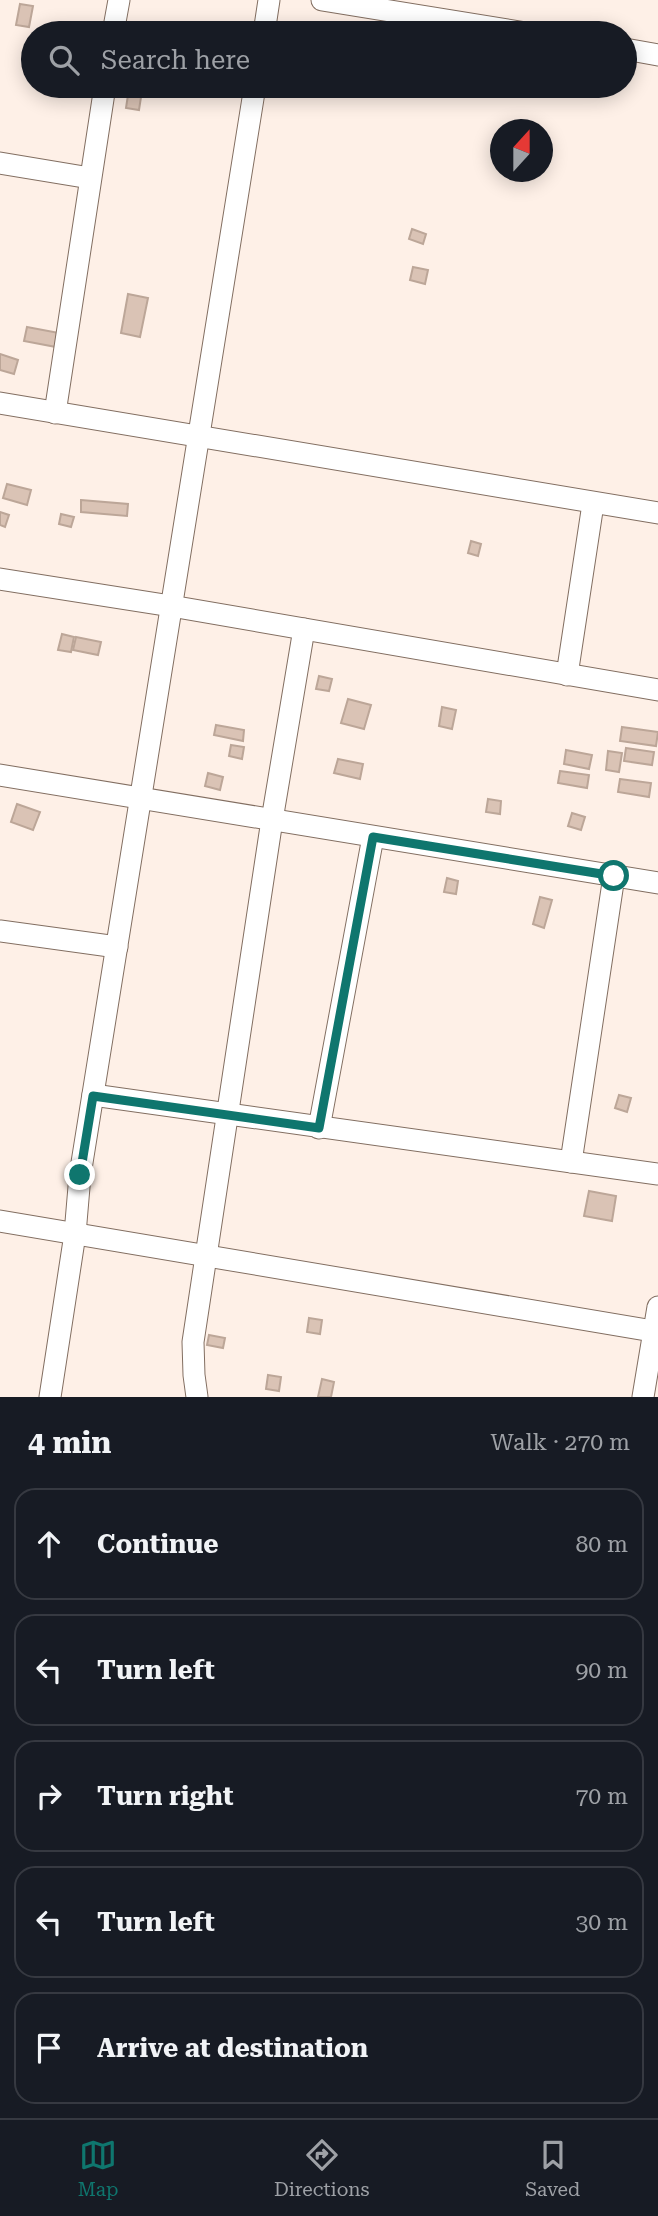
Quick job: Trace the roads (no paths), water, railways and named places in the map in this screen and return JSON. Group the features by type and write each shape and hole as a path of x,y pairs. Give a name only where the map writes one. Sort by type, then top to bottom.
{"street":[{"path":"115,21 119,0"},
{"path":"266,21 270,0"},
{"path":"322,0 452,21"},
{"path":"637,51 658,55"},
{"path":"55,412 103,98"},
{"path":"50,1397 75,1234 80,1175 254,98"},
{"path":"0,163 90,178"},
{"path":"0,403 658,513"},
{"path":"567,675 593,504"},
{"path":"0,579 658,690"},
{"path":"197,1397 193,1342 272,820 304,629"},
{"path":"0,775 658,883"},
{"path":"319,1128 373,837"},
{"path":"571,1162 614,876"},
{"path":"0,931 117,947"},
{"path":"93,1096 658,1174"},
{"path":"0,1221 656,1331"},
{"path":"643,1397 658,1307"}]}
